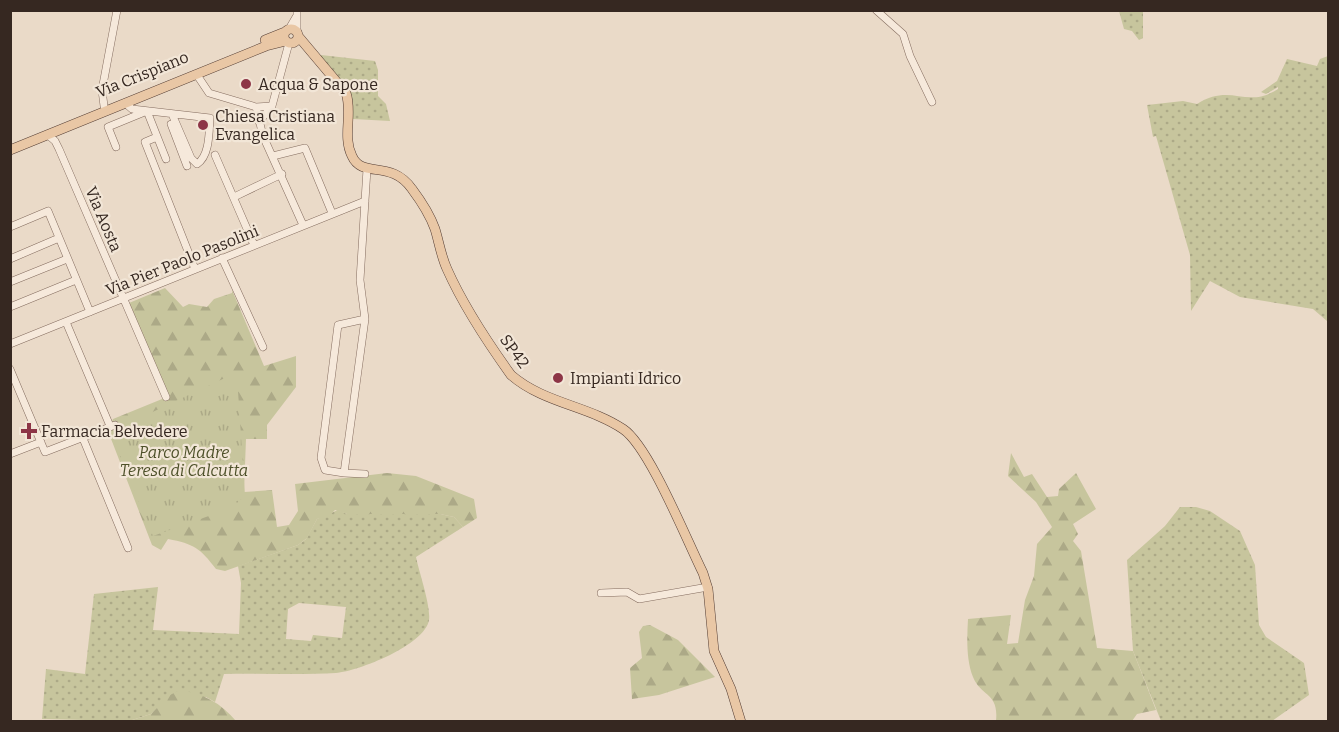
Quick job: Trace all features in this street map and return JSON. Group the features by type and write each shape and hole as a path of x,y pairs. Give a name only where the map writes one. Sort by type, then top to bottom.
{"main road":[{"name":"Via Crispiano","path":"10,144 291,36"},
{"name":"Via Crispiano","path":"10,150 291,36"},
{"path":"291,36 308,49 346,93 350,104 348,146 356,163 367,169"},
{"name":"SP42","path":"367,169 398,174 411,187 434,227 452,280 511,375 520,383 552,399 623,428 640,447 708,587 714,651 732,689 741,722"}],"street":[{"path":"104,106 102,90 117,10"},
{"path":"876,10 903,34 910,56 932,102"},
{"path":"260,122 272,106 297,13"},
{"name":"Via Crispiano","path":"197,75 209,93 256,107 272,106"},
{"name":"Via Crispiano","path":"125,103 132,109 210,118 204,157 197,164 191,158 172,114"},
{"path":"256,107 262,136 282,174 303,225"},
{"path":"116,147 108,127 147,111 166,159"},
{"name":"Via Crispiano","path":"147,111 169,118 187,166"},
{"path":"59,149 61,130"},
{"path":"48,135 59,149"},
{"path":"157,137 145,142 195,269"},
{"path":"273,156 305,148 332,213"},
{"name":"Via Aosta","path":"59,149 166,397"},
{"path":"215,155 254,245"},
{"path":"344,473 365,319 360,280 367,169"},
{"path":"234,197 282,174"},
{"name":"Via Pier Paolo Pasolini","path":"10,344 365,201"},
{"path":"10,227 48,211 90,312"},
{"path":"10,259 59,238"},
{"path":"222,258 263,348"},
{"path":"10,282 68,259"},
{"path":"10,307 76,280"},
{"path":"365,319 338,325 321,458 325,470 366,474"},
{"path":"10,369 45,452 113,425 66,322"},
{"path":"82,436 128,549"},
{"path":"10,454 41,442"},
{"path":"601,592 627,592 639,598 708,587"}],"green space":[{"path":"1119,11 1143,11 1143,38 1139,40 1132,31 1124,29"},
{"path":"321,55 375,61 378,70 378,96 386,104 390,121 353,119 350,94 319,57"},
{"path":"1328,56 1327,321 1313,309 1240,297 1210,281 1191,311 1190,255 1156,136 1153,137 1147,105 1183,101 1197,104 1220,95 1256,97 1266,95 1278,89 1278,87 1266,94 1261,92 1277,81 1287,59 1317,66 1320,59"},
{"path":"165,288 183,307 189,304 207,307 214,299 232,293 232,290 264,366 296,356 296,387 267,425 267,439 246,439 244,492 272,490 277,527 289,525 298,511 295,484 387,473 416,476 474,499 477,518 463,527 454,517 440,514 347,514 335,510 329,516 317,519 307,538 298,545 225,571 216,569 201,552 184,543 168,539 161,550 152,545 108,431 113,419 167,397 129,303"},
{"name":"Parco Madre Teresa di Calcutta","path":"227,377 238,391 245,496 231,508 153,536 110,432"},
{"path":"1011,453 1024,477 1032,474 1047,497 1058,496 1059,489 1076,473 1096,509 1073,524 1078,534 1073,541 1081,551 1097,648 1133,651 1156,710 1137,714 1132,721 996,721 995,705 976,683 969,663 968,619 1011,615 1007,644 1018,643 1025,600 1034,576 1037,544 1052,527 1036,502 1008,476"},
{"path":"1180,507 1196,507 1210,511 1240,531 1255,565 1259,625 1266,637 1304,663 1309,695 1272,721 1161,721 1133,651 1127,560 1165,526"},
{"path":"338,510 347,514 440,514 454,517 463,527 416,557 427,598 429,620 416,639 374,662 336,673 224,674 215,702 206,697 161,705 151,714 129,721 42,719 46,669 85,674 94,594 158,587 153,630 239,634 241,583 238,566 298,545 306,539 317,519","holes":["299,603 346,607 342,638 313,635 311,641 286,639 288,609"]},
{"path":"650,625 678,640 715,677 659,695 632,699 630,668 642,658 639,632 643,626"},
{"path":"180,690 211,700 236,721 129,721 151,714 170,695"}],"place":[{"name":"Acqua & Sapone","path":"246,84"},
{"name":"Chiesa Cristiana Evangelica","path":"203,125"},
{"name":"Impianti Idrico","path":"558,378"},
{"name":"Farmacia Belvedere","path":"29,431"}]}
